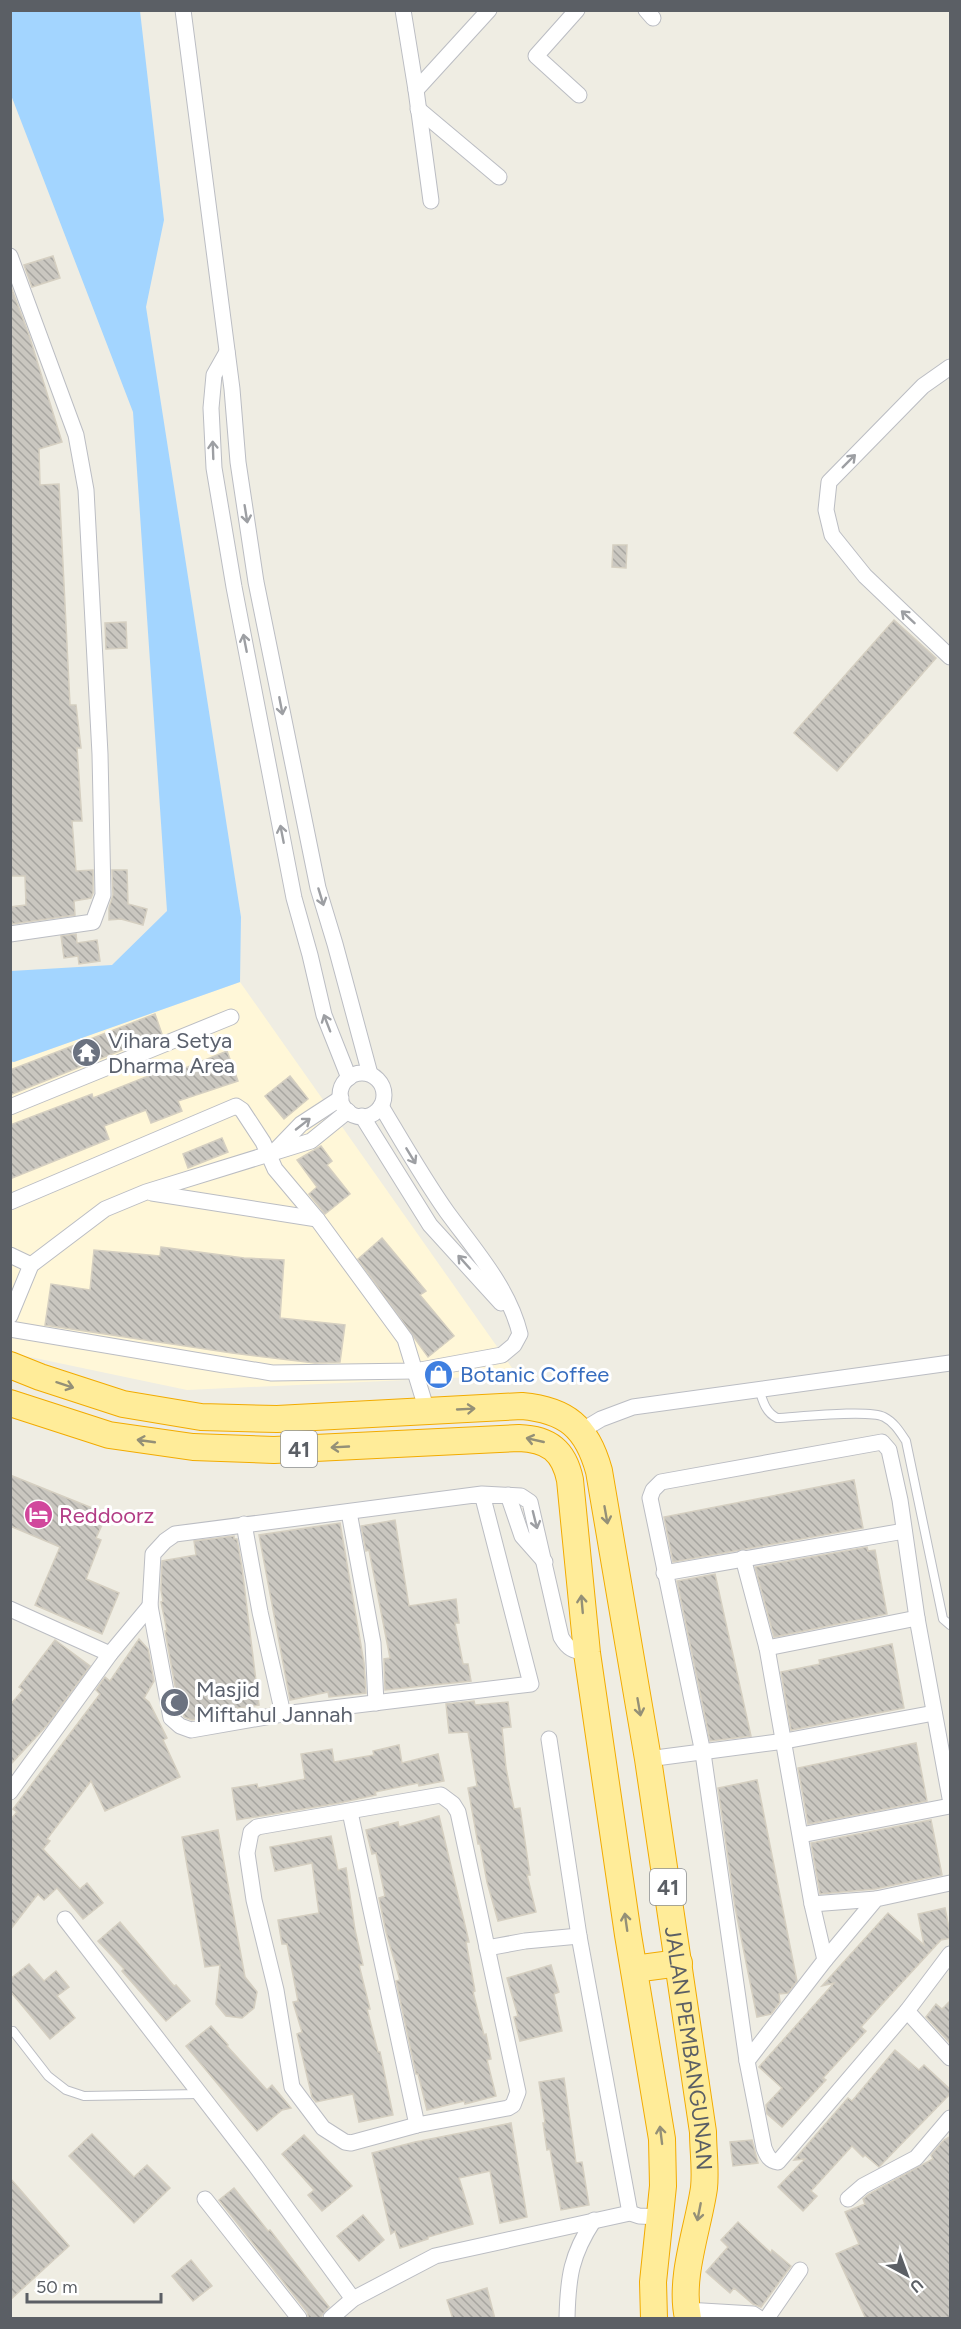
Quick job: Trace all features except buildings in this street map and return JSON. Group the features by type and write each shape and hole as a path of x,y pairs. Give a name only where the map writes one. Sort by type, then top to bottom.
{"highway":[{"name":"41","path":"10,1365 123,1404 201,1416 261,1418 522,1406 544,1408 564,1416 581,1431"},
{"name":"41","path":"10,1404 109,1435 193,1447 262,1449"},
{"path":"261,1418 262,1449"},
{"name":"JALAN PEMBANGUNAN","path":"581,1431 595,1457 648,1760 703,2132 704,2187 688,2267 687,2314"},
{"name":"JALAN PEMBANGUNAN","path":"262,1449 534,1438 548,1444 559,1453 567,1466 586,1646 662,2139 663,2186 653,2282 654,2319"},
{"path":"634,1969 679,1963"}],"street":[{"path":"183,10 232,389 238,462 259,594 318,888 370,1074"},
{"path":"403,10 431,201"},
{"path":"416,90 489,10"},
{"path":"577,10 536,56 579,95"},
{"path":"418,109 499,177"},
{"path":"10,256 76,435 86,490 100,754 103,895 93,921 10,934"},
{"path":"226,352 214,375 211,408 214,468 234,587 294,898 324,1015 349,1078"},
{"path":"951,367 923,386 829,482 826,510 832,535 865,576 951,657"},
{"path":"10,1107 231,1017"},
{"path":"10,1316 31,1265 105,1209 146,1192 269,1156 301,1124 350,1109 369,1115 381,1106 384,1091 377,1078 370,1074 355,1074 344,1084 350,1109 430,1225 517,1321"},
{"path":"10,1202 236,1106 242,1110 275,1169 316,1219 405,1339 427,1411"},
{"path":"10,1329 272,1373 415,1371 502,1355 514,1345 520,1334 517,1321 486,1263 447,1212 381,1106"},
{"path":"146,1192 316,1219"},
{"path":"10,1255 31,1265"},
{"path":"581,1431 602,1419 633,1407 951,1363"},
{"path":"951,1798 917,1618 889,1450 882,1442 661,1482 653,1490 650,1498 703,1753 747,2061 767,2156 778,2162 907,2011 951,1954"},
{"path":"482,1494 531,1684 283,1714 191,1730 180,1726 171,1718 150,1606 153,1554 175,1534 482,1494 521,1496 530,1502 561,1637 567,1647 573,1651 586,1646"},
{"path":"350,1512 373,1643 376,1703"},
{"path":"244,1524 260,1612 283,1714"},
{"path":"664,1573 904,1531"},
{"path":"744,1558 767,1648 812,1904 825,1960"},
{"path":"10,1792 110,1654 150,1606"},
{"path":"11,1610 110,1654"},
{"path":"767,1648 917,1618"},
{"path":"648,1760 785,1741 934,1713"},
{"path":"549,1739 579,1936 630,2212"},
{"path":"441,1795 453,1804 458,1812 487,1948 518,2092 516,2099 508,2108 417,2125 351,2143 345,2142 323,2128 292,2087 276,1990 254,1900 247,1853 251,1832 257,1827 441,1795"},
{"path":"801,1835 951,1806"},
{"path":"350,1812 417,2125"},
{"path":"812,1904 876,1899 951,1882"},
{"path":"747,2061 825,1960 876,1899"},
{"path":"65,1919 200,2094 353,2299"},
{"path":"487,1948 525,1941 579,1936"},
{"path":"907,2011 951,2058"},
{"path":"848,2199 863,2186 912,2161 951,2118"},
{"path":"205,2199 299,2319"},
{"path":"331,2319 353,2299 435,2256 630,2212 639,2216 660,2217"},
{"path":"567,2319 567,2288 574,2256 594,2220"},
{"path":"766,2319 800,2270"},
{"path":"687,2314 753,2314 759,2319"}],"lane":[{"path":"759,1389 765,1407 777,1418 866,1414 883,1416 894,1424 906,1441 943,1619 951,1625"},
{"path":"13,2031 48,2076 66,2090 84,2096 200,2094"}],"shaded area":[{"path":"240,982 517,1375 187,1390 11,1353 11,1063"}],"water":[{"path":"11,10 140,11 164,220 146,307 241,917 240,982 14,1062 10,1061 11,971 112,965 167,911 133,412 11,95"}],"place":[{"name":"Vihara Setya Dharma Area","path":"87,1053"},
{"name":"Botanic Coffee","path":"439,1374"},
{"name":"Reddoorz","path":"38,1515"},
{"name":"Masjid Miftahul Jannah","path":"175,1702"}]}
